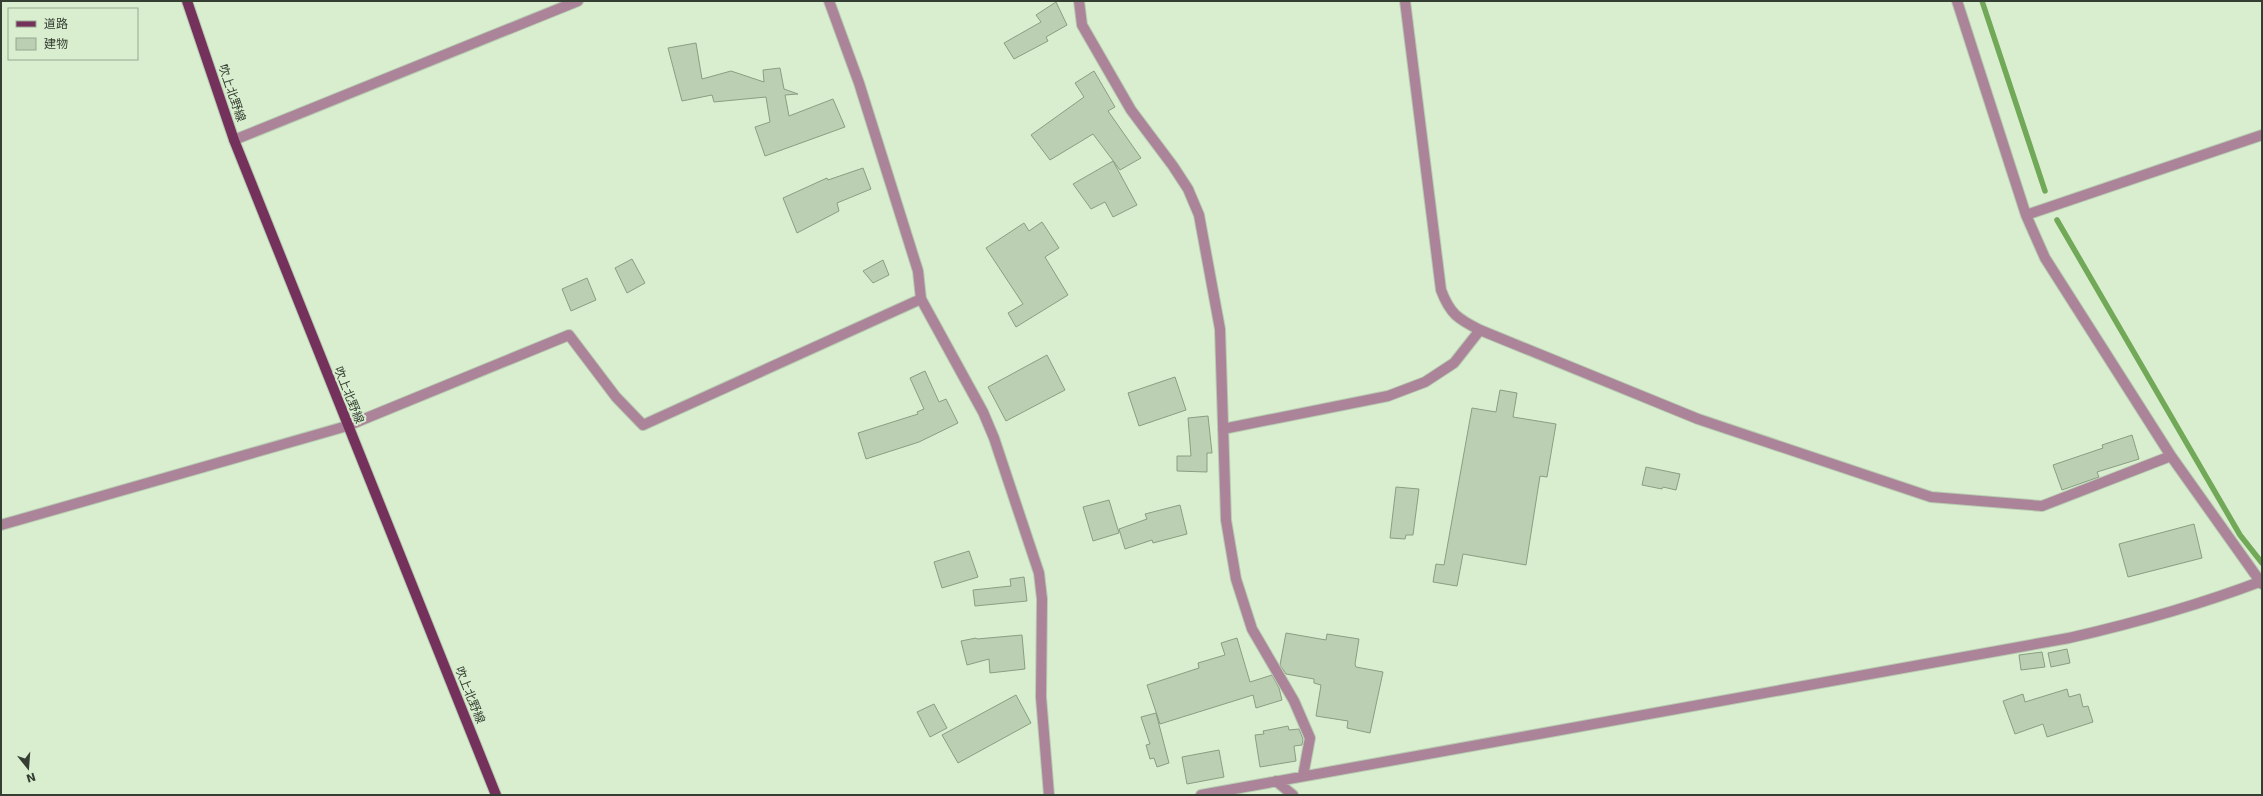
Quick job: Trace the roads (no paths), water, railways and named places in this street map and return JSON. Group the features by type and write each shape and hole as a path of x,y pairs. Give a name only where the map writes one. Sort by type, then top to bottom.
{"main road":[{"name":"吹上北野線","path":"187,1 234,140 496,795"}],"street":[{"path":"234,140 578,1"},
{"path":"829,1 859,83 918,271 921,299 983,412 994,438 1039,573 1042,599 1041,697 1049,795"},
{"path":"1079,1 1082,25 1131,110 1173,166 1188,189 1199,215 1220,329 1226,520 1236,579 1252,629 1294,701 1310,738 1303,776"},
{"path":"1405,1 1441,290 1447,307 1460,320 1480,330 1698,419 1930,497 2042,506 2171,456"},
{"path":"1201,795 2069,638 2125,626 2188,607 2261,582 2171,456 2045,258 2026,214 1957,1"},
{"path":"2026,214 2262,135"},
{"path":"1,526 348,426 569,335 616,397 643,425 921,299"},
{"path":"1223,429 1388,396 1425,382 1454,363 1480,330"},
{"path":"1276,781 1293,795"}],"waterway":[{"path":"1982,1 2045,191"},
{"path":"2057,220 2240,535 2262,563"}]}
